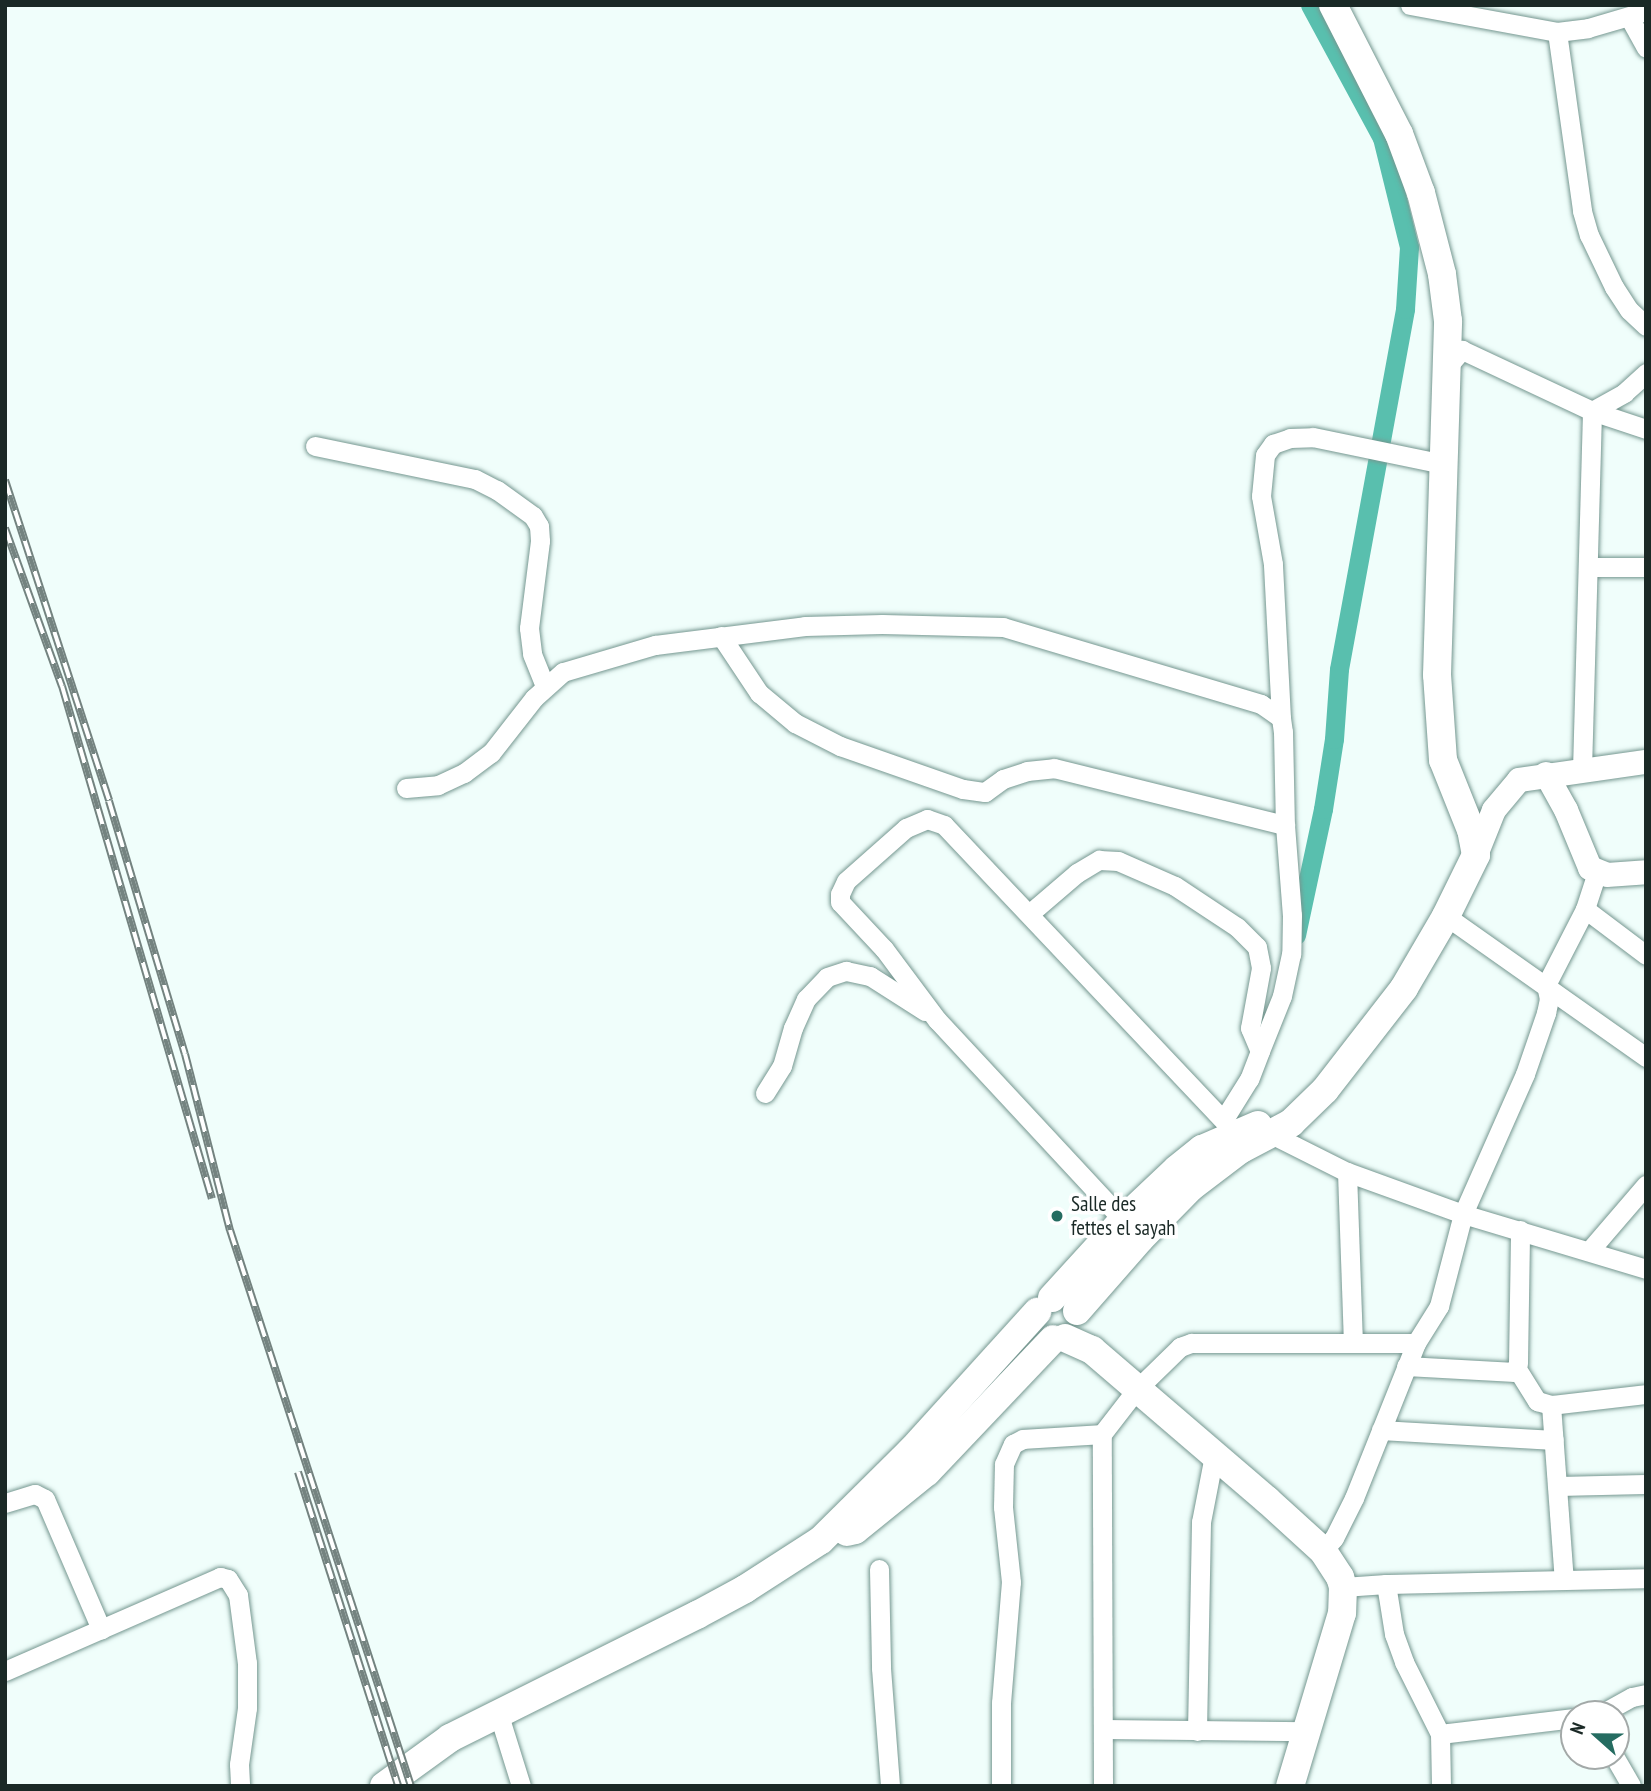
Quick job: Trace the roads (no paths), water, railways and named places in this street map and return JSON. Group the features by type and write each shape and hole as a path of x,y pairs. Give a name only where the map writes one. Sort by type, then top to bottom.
{"main road":[{"path":"384,1786 450,1738 697,1615 745,1589 821,1540 911,1451 1123,1220 1202,1149 1304,1110 1325,1090 1404,988 1447,916 1476,855 1471,830 1443,760 1437,675 1448,321 1442,274 1415,176 1380,93 1333,6"},
{"path":"821,1540 855,1530 927,1472 1068,1327 1191,1187 1245,1133 1304,1110"},
{"path":"1062,1297 1071,1302 1068,1327 1043,1334 1037,1324 1044,1305 1062,1297"},
{"path":"1068,1327 1136,1390 1323,1551 1343,1587 1342,1613 1290,1786"}],"street":[{"path":"1333,6 1342,5"},
{"path":"1410,5 1557,32 1588,28 1637,14 1646,48"},
{"path":"1557,32 1582,211 1589,235 1614,287 1646,326"},
{"path":"1447,367 1462,350 1592,411 1646,429"},
{"path":"1592,411 1624,393 1646,373"},
{"path":"1582,770 1592,411"},
{"path":"1245,1133 1249,1079 1289,971 1292,915 1285,825 1273,564 1261,496 1265,455 1273,443 1290,438 1314,437 1443,464"},
{"path":"315,446 475,479 497,490 533,516 539,526 540,541 530,597 529,628 532,654 545,686"},
{"path":"1589,567 1646,567"},
{"path":"406,788 438,785 464,773 491,753 555,676 586,663 655,645 805,626 1003,626 1261,704 1281,718"},
{"path":"720,636 759,693 794,723 839,746 963,789 985,792 1003,779 1027,771 1054,768 1285,825"},
{"path":"1476,855 1494,810 1519,780 1646,762"},
{"path":"1546,775 1566,810 1584,856 1597,873"},
{"path":"1123,1220 937,1020 884,950 840,902 840,894 846,881 905,828 927,819 944,825 1245,1133 1463,1214 1646,1269"},
{"path":"1029,914 1077,873 1099,860 1118,861 1175,886 1237,927 1257,947 1261,968 1250,1028 1260,1052"},
{"path":"1597,873 1646,872"},
{"path":"1323,1551 1342,1525 1416,1343 1439,1306 1463,1214 1525,1074 1546,1013 1549,999 1546,985 1585,909 1597,873"},
{"path":"1585,909 1646,955"},
{"path":"1447,916 1646,1057"},
{"path":"765,1093 782,1066 793,1028 806,999 827,977 846,971 870,976 937,1020"},
{"path":"1347,1172 1353,1342"},
{"path":"1590,1250 1646,1185"},
{"path":"1520,1230 1517,1368 1537,1401 1551,1405 1646,1394"},
{"path":"1103,1786 1102,1434 1136,1390 1180,1348 1191,1343 1416,1343"},
{"path":"1406,1366 1510,1373 1517,1368"},
{"path":"1551,1405 1564,1580"},
{"path":"1381,1430 1553,1440"},
{"path":"1001,1786 1001,1703 1011,1582 1003,1507 1004,1464 1013,1444 1023,1439 1102,1434"},
{"path":"1197,1731 1201,1522 1214,1455"},
{"path":"1557,1486 1646,1484"},
{"path":"5,1503 34,1494 45,1499 101,1629"},
{"path":"879,1569 881,1668 890,1786"},
{"path":"5,1671 220,1577 233,1583 239,1595 245,1628 247,1663 247,1708 239,1765 240,1786"},
{"path":"1343,1587 1646,1578"},
{"path":"1386,1584 1394,1634 1404,1662 1440,1734 1441,1786"},
{"path":"1630,1701 1646,1694"},
{"path":"498,1712 521,1786"},
{"path":"1440,1734 1560,1719"},
{"path":"1103,1728 1306,1731"},
{"path":"1622,1770 1631,1786"}],"waterway":[{"path":"1296,935 1323,809 1334,739 1339,669 1405,309 1409,247 1382,138 1310,5"}],"railway":[{"path":"5,480 109,801 185,1054 230,1230 411,1786"},
{"path":"5,528 62,686 212,1199"},
{"path":"298,1472 398,1786"}],"place":[{"name":"Salle des fettes el sayah","path":"1057,1216"}]}
